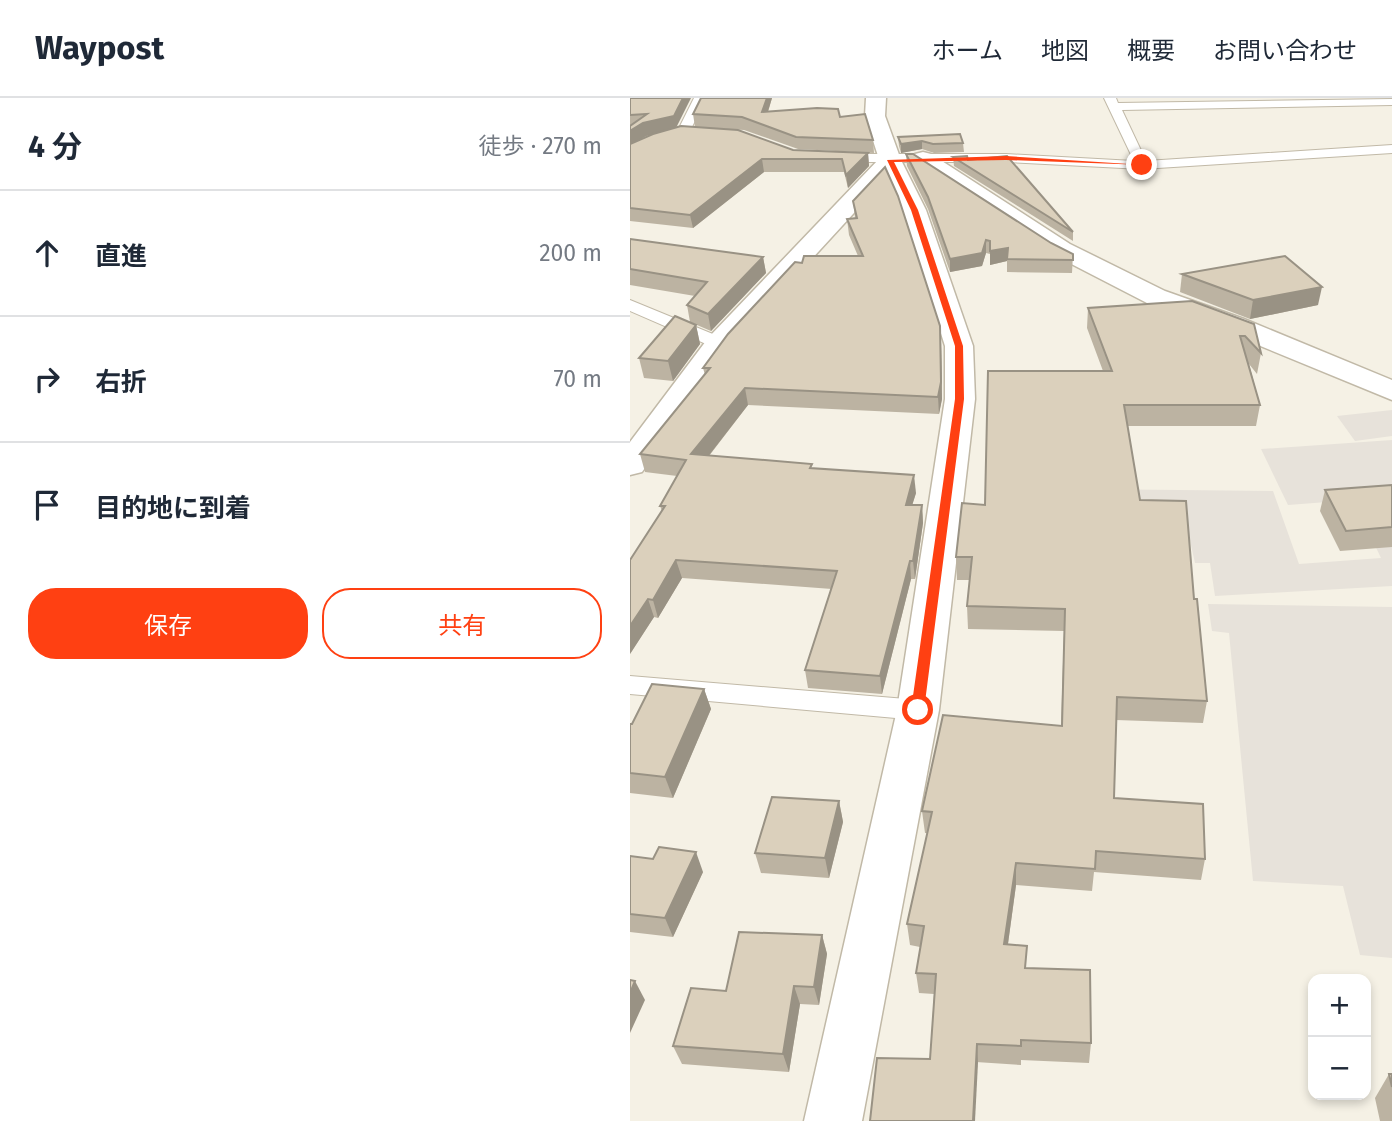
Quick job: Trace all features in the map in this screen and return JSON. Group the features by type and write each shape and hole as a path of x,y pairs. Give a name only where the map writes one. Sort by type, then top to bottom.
{"street":[{"path":"876,98 875,116 907,160 1061,249 1156,297 1234,325 1392,391"},
{"path":"630,465 719,343 907,160"},
{"path":"833,1121 918,710 960,399 959,346 914,210 907,160"}],"lane":[{"path":"700,98 677,134 719,135"},
{"path":"1142,165 1113,102 1392,102"},
{"path":"822,157 907,160 1006,158 1142,165 1392,149"},
{"path":"630,305 719,343"},
{"path":"630,685 918,710"}],"shaded area":[{"path":"1392,410 1392,436 1355,441 1337,416"},
{"path":"1392,440 1392,497 1288,505 1261,449"},
{"path":"994,488 1273,491 1299,564 1381,558 1371,537 1392,534 1392,586 1215,596 1210,563 1195,563 1184,514"},
{"path":"1208,604 1392,607 1392,958 1360,955 1343,886 1253,881 1229,633 1212,631"}],"building":[{"path":"630,98 683,98 674,116 643,123 630,131 630,126 647,114 630,115"},
{"path":"701,98 767,98 762,112 817,108 838,109 840,117 865,114 873,140 796,137 742,117 693,114"},
{"path":"681,126 738,130 793,150 868,153 846,175 842,159 762,159 690,215 630,208 630,144"},
{"path":"960,134 963,143 933,144 922,141 901,144 898,137"},
{"path":"906,154 913,154 1051,243 1073,254 1073,260 1007,259 1008,248 990,251 990,241 986,240 982,253 950,259 928,197"},
{"path":"967,156 968,160 1007,156 1073,232 953,157"},
{"path":"885,167 898,196 940,326 941,382 938,397 745,388 691,454 812,464 810,468 914,475 906,505 922,505 913,561 910,561 880,676 805,670 837,571 676,560 653,600 648,599 630,626 630,560 665,506 660,506 686,460 640,454 710,368 703,368 728,334 795,262 802,263 804,256 863,256 847,219 857,218 853,201"},
{"path":"630,239 763,257 708,314 687,305 707,282 630,269"},
{"path":"1285,256 1322,287 1253,300 1182,274"},
{"path":"1192,301 1254,324 1261,353 1245,336 1240,336 1260,405 1124,405 1140,500 1186,501 1194,599 1197,599 1207,701 1117,697 1114,798 1203,804 1205,859 1096,851 1095,869 1016,863 1004,944 1027,946 1025,968 1090,970 1091,1043 1021,1040 1021,1046 977,1044 973,1121 870,1121 877,1058 930,1059 936,974 916,973 924,926 907,924 932,812 922,811 943,715 1062,726 1065,609 967,606 972,557 956,557 962,503 985,505 988,371 1112,371 1088,308"},
{"path":"675,316 696,325 668,361 639,358"},
{"path":"1392,485 1392,527 1346,531 1325,490"},
{"path":"652,684 704,689 665,777 630,773 630,724"},
{"path":"772,797 839,801 825,858 755,853"},
{"path":"659,847 696,852 665,918 630,914 630,856 653,859"},
{"path":"739,932 822,935 814,987 794,986 783,1054 673,1046 691,988 726,991"},
{"path":"630,980 635,981 630,993"}],"route":[{"path":"918,710 960,399 959,346 914,210 890,160 1006,158 1142,165"}]}
